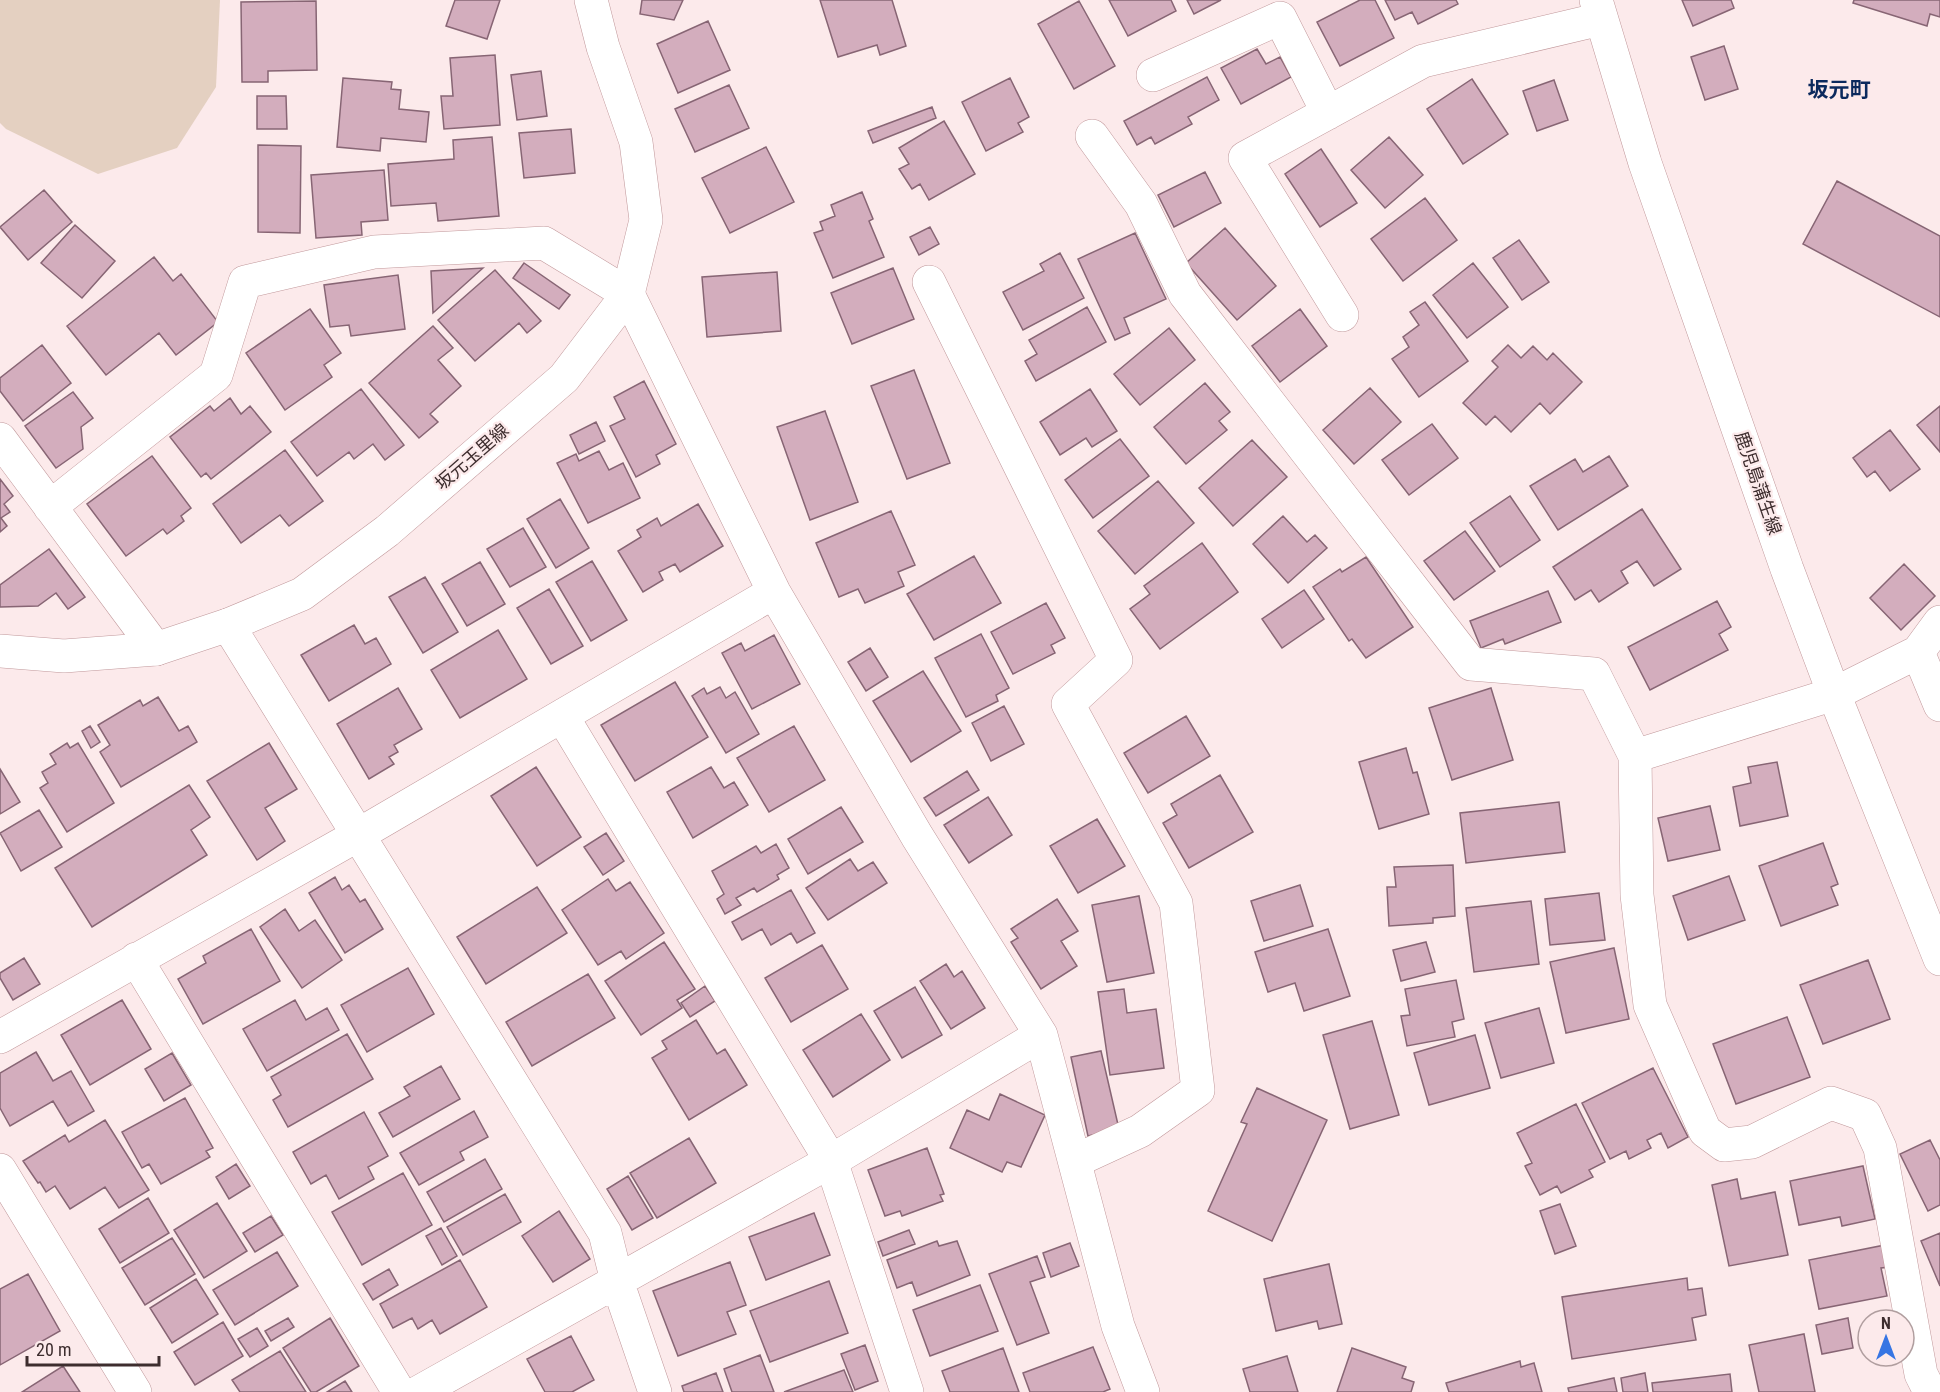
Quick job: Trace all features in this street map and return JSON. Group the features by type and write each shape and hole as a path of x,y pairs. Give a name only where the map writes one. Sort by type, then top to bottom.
{"street":[{"name":"坂元玉里線","path":"0,651 64,656 156,649 228,625 302,594 387,531 564,378 628,294 646,220 636,142 603,47 591,0"},
{"path":"1342,315 1245,158 1423,61 1598,9"},
{"name":"鹿児島蒲生線","path":"1598,9 1649,174 1787,569 1940,960"},
{"path":"1153,75 1280,18 1328,113"},
{"path":"1092,136 1141,204 1185,294 1471,664 1594,674 1635,756 1637,895 1650,1005 1705,1131 1724,1145 1752,1142 1831,1103 1864,1115 1880,1148 1921,1374 1930,1392"},
{"path":"50,507 216,375 245,282 374,252 544,243 628,294 774,592 917,836 1041,1035 1118,1326 1143,1392"},
{"path":"929,282 1116,660 1068,704 1176,903 1198,1090 1140,1131 1075,1161"},
{"path":"0,439 156,649"},
{"path":"0,1037 358,836 774,592"},
{"path":"1635,756 1834,694 1918,652 1940,622"},
{"path":"228,625 605,1233 617,1281 655,1392"},
{"path":"1918,652 1940,705"},
{"path":"562,716 831,1161 907,1392"},
{"path":"136,959 399,1392"},
{"path":"419,1392 831,1161 1041,1035"},
{"path":"0,1170 135,1392"}],"shaded area":[{"path":"0,0 220,0 216,87 177,148 98,174 6,129 0,123"}],"building":[{"path":"455,0 500,0 487,39 446,26"},
{"path":"642,0 683,0 674,20 640,14"},
{"path":"820,0 892,0 906,46 880,55 877,45 838,57"},
{"path":"1109,0 1171,0 1176,11 1128,36"},
{"path":"1187,0 1221,0 1194,14"},
{"path":"1360,0 1375,0 1394,38 1340,66 1317,22"},
{"path":"1385,0 1456,0 1458,4 1418,24 1412,12 1395,20"},
{"path":"1682,0 1731,0 1734,8 1693,26"},
{"path":"1854,0 1940,0 1940,17 1930,14 1927,26 1853,3"},
{"path":"316,1 317,70 268,71 268,82 242,82 241,2"},
{"path":"1079,1 1115,66 1074,89 1038,24"},
{"path":"708,21 730,70 678,93 657,44"},
{"path":"1724,46 1738,89 1705,100 1691,57"},
{"path":"1257,49 1266,64 1280,57 1291,77 1241,104 1221,68"},
{"path":"495,55 500,125 444,129 441,96 453,96 450,58"},
{"path":"541,71 547,116 517,120 511,75"},
{"path":"1207,77 1219,100 1188,117 1192,124 1155,144 1151,137 1137,145 1124,121"},
{"path":"343,78 392,82 391,89 401,90 399,109 429,112 426,142 381,138 380,151 337,147"},
{"path":"1010,78 1029,117 1018,123 1023,132 986,151 962,102"},
{"path":"1472,79 1508,134 1463,164 1427,109"},
{"path":"1554,80 1568,120 1537,131 1523,91"},
{"path":"729,85 749,128 695,152 675,109"},
{"path":"257,96 286,96 287,129 257,129"},
{"path":"932,107 936,118 873,143 868,131"},
{"path":"944,121 975,174 929,200 920,184 912,189 899,169 909,164 899,148"},
{"path":"571,129 575,173 524,178 519,133"},
{"path":"492,137 499,216 438,221 436,203 391,206 388,164 454,159 453,140"},
{"path":"1389,137 1423,175 1385,208 1351,170"},
{"path":"258,145 301,146 300,233 258,232"},
{"path":"766,147 794,202 730,233 702,178"},
{"path":"1321,149 1357,203 1320,227 1285,174"},
{"path":"384,170 388,220 361,222 362,235 316,238 311,175"},
{"path":"1205,172 1221,203 1174,227 1158,195"},
{"path":"1837,181 1940,236 1940,317 1803,244"},
{"path":"44,190 72,222 28,260 0,227"},
{"path":"862,192 873,219 869,221 884,257 833,278 814,233 823,230 820,222 835,216 831,205"},
{"path":"1425,198 1457,240 1403,281 1371,239"},
{"path":"75,225 115,261 82,298 41,263"},
{"path":"930,227 939,244 919,255 910,237"},
{"path":"1225,228 1276,286 1237,320 1186,263"},
{"path":"1135,233 1166,299 1124,318 1130,333 1115,340 1078,259"},
{"path":"1519,240 1549,282 1522,300 1493,258"},
{"path":"1060,253 1084,298 1023,330 1003,292 1044,271 1040,264"},
{"path":"154,257 173,281 181,274 218,322 176,355 159,333 106,375 67,326"},
{"path":"524,263 570,295 559,309 513,278"},
{"path":"1473,263 1508,307 1467,338 1433,295"},
{"path":"483,268 433,313 431,271"},
{"path":"893,268 914,319 852,344 831,293"},
{"path":"495,270 541,321 527,333 519,323 475,361 438,320"},
{"path":"777,272 781,331 707,337 702,277"},
{"path":"398,275 405,329 351,336 349,325 330,327 324,285"},
{"path":"1425,302 1468,361 1419,397 1392,359 1409,347 1403,337 1419,325 1410,312"},
{"path":"1087,307 1106,342 1036,381 1025,361 1037,354 1029,340"},
{"path":"310,309 341,353 324,365 332,377 285,410 246,353"},
{"path":"1300,309 1327,346 1280,382 1252,346"},
{"path":"433,326 453,348 438,360 461,386 430,414 438,422 419,438 369,383"},
{"path":"1169,328 1195,360 1140,405 1114,374"},
{"path":"42,345 71,383 23,421 0,391 0,378"},
{"path":"1508,345 1521,358 1533,346 1547,360 1553,353 1582,382 1550,414 1540,403 1511,432 1495,416 1486,425 1463,403 1498,367 1492,361"},
{"path":"914,370 950,463 907,479 871,386"},
{"path":"644,381 676,444 656,455 660,464 636,477 610,426 625,419 614,397"},
{"path":"1205,383 1230,412 1219,421 1227,430 1186,464 1154,427"},
{"path":"1370,388 1401,422 1354,464 1323,430"},
{"path":"361,389 404,445 385,460 373,444 354,459 349,452 317,476 291,442"},
{"path":"1090,389 1117,431 1092,447 1086,438 1060,455 1040,422"},
{"path":"73,392 93,418 81,427 83,449 56,468 25,426"},
{"path":"230,398 241,414 250,406 271,432 211,479 206,473 201,477 170,437 210,406 214,411"},
{"path":"1940,406 1940,452 1917,425"},
{"path":"825,411 858,502 810,520 777,427"},
{"path":"596,422 605,441 579,454 570,435"},
{"path":"1432,424 1458,458 1409,495 1382,460"},
{"path":"1890,430 1920,469 1890,491 1875,471 1867,477 1853,458"},
{"path":"1120,439 1149,476 1093,518 1065,480"},
{"path":"1252,440 1287,477 1233,526 1199,488"},
{"path":"285,450 323,501 289,526 280,515 241,543 213,504"},
{"path":"599,451 609,470 623,463 640,498 588,523 557,463 576,454 579,461"},
{"path":"152,456 191,508 181,516 184,521 167,534 163,529 126,556 87,504"},
{"path":"1609,456 1628,486 1558,530 1530,486 1575,459 1583,472"},
{"path":"0,479 13,496 4,504 10,512 1,518 7,526 0,532"},
{"path":"1158,481 1194,523 1135,574 1098,531"},
{"path":"1510,496 1540,540 1500,567 1470,523"},
{"path":"560,499 589,548 556,568 527,519"},
{"path":"698,504 723,546 680,572 675,564 659,572 663,580 643,592 618,551 641,537 637,530 657,518 661,526"},
{"path":"1642,509 1681,569 1654,586 1637,561 1621,571 1628,583 1599,602 1591,590 1575,600 1553,567"},
{"path":"891,511 915,565 898,572 904,586 865,603 858,589 839,597 816,543"},
{"path":"1283,516 1307,542 1315,535 1327,548 1288,583 1253,544"},
{"path":"523,528 546,567 510,587 487,549"},
{"path":"1465,531 1495,571 1454,600 1424,561"},
{"path":"1202,543 1238,592 1160,649 1130,609 1150,594 1144,586"},
{"path":"49,549 85,597 68,609 56,593 38,606 0,607 0,585"},
{"path":"974,556 1001,603 934,640 907,594"},
{"path":"1366,557 1413,627 1366,658 1352,639 1349,641 1313,587 1340,569 1342,572"},
{"path":"592,561 627,620 591,641 556,582"},
{"path":"480,562 505,604 467,626 442,584"},
{"path":"1904,564 1935,596 1901,630 1870,598"},
{"path":"425,577 458,632 423,653 389,597"},
{"path":"549,589 583,646 551,664 517,608"},
{"path":"1304,590 1324,619 1282,648 1262,619"},
{"path":"1548,591 1561,622 1505,644 1503,639 1481,648 1470,621"},
{"path":"1717,601 1731,627 1719,634 1728,650 1650,690 1628,647"},
{"path":"1046,603 1065,638 1051,645 1055,653 1013,674 991,632"},
{"path":"354,625 365,644 376,638 391,664 329,701 301,655"},
{"path":"498,630 527,679 460,718 431,670"},
{"path":"981,634 1009,688 996,695 998,701 966,717 935,658"},
{"path":"774,635 800,684 752,709 722,653 741,643 745,651"},
{"path":"870,648 888,677 866,691 848,662"},
{"path":"923,671 961,731 911,762 873,701"},
{"path":"675,682 708,737 635,781 601,725"},
{"path":"720,687 726,698 735,692 759,734 726,753 692,696 704,688 707,694"},
{"path":"398,688 422,729 394,745 398,752 389,757 394,764 369,779 337,724"},
{"path":"1491,688 1513,760 1452,780 1429,708"},
{"path":"158,697 179,731 188,726 197,742 121,787 100,752 110,745 98,725 140,700 143,706"},
{"path":"1004,706 1024,744 991,761 972,723"},
{"path":"1186,716 1210,756 1148,793 1124,753"},
{"path":"90,726 100,742 91,748 82,731"},
{"path":"794,726 825,780 769,812 737,758"},
{"path":"67,743 70,748 78,743 114,803 67,832 40,788 48,783 42,772 56,764 50,754"},
{"path":"269,743 297,789 265,808 285,841 257,860 207,781"},
{"path":"1406,748 1413,773 1417,772 1429,814 1379,829 1359,762"},
{"path":"1777,762 1788,816 1740,826 1733,787 1751,783 1748,767"},
{"path":"536,767 581,837 537,866 491,796"},
{"path":"711,767 724,788 734,782 748,805 693,838 667,792"},
{"path":"0,769 20,802 0,814"},
{"path":"967,771 979,790 936,816 924,798"},
{"path":"1220,775 1253,832 1189,868 1163,823 1177,815 1171,804"},
{"path":"189,785 210,817 191,830 207,855 92,927 55,868"},
{"path":"988,797 1012,835 969,863 944,825"},
{"path":"1559,802 1565,852 1466,863 1460,813"},
{"path":"1710,806 1720,850 1668,861 1658,818"},
{"path":"841,807 863,842 808,874 788,839"},
{"path":"39,810 62,847 21,871 0,833"},
{"path":"1097,819 1125,866 1078,893 1050,846"},
{"path":"606,833 624,861 603,875 584,847"},
{"path":"1823,843 1838,884 1831,887 1838,905 1781,926 1759,866"},
{"path":"776,844 789,868 777,875 779,879 757,892 754,888 736,898 741,905 725,914 717,899 724,894 712,871 756,846 761,853"},
{"path":"850,859 858,871 873,862 887,883 828,920 806,888"},
{"path":"1453,865 1455,916 1433,918 1433,923 1389,926 1387,887 1396,887 1394,867"},
{"path":"1729,876 1745,920 1688,940 1673,896"},
{"path":"335,877 342,890 349,885 360,902 365,899 383,929 345,953 309,893"},
{"path":"608,879 616,891 630,882 664,933 626,959 621,951 598,965 562,910"},
{"path":"1300,885 1313,926 1264,941 1251,901"},
{"path":"537,887 567,933 486,984 457,937"},
{"path":"791,890 815,933 797,943 791,933 771,945 762,929 742,940 732,922"},
{"path":"1599,893 1605,940 1550,945 1545,899"},
{"path":"1139,896 1154,973 1107,982 1092,905"},
{"path":"1057,899 1078,931 1061,941 1077,966 1041,989 1011,942 1018,938 1011,929"},
{"path":"1531,901 1539,964 1474,972 1466,908"},
{"path":"285,909 299,931 315,920 342,960 302,988 260,927"},
{"path":"251,929 280,981 203,1024 178,979 206,963 203,956"},
{"path":"1328,929 1350,996 1304,1011 1295,983 1268,992 1255,952"},
{"path":"664,942 695,989 677,1000 682,1008 641,1035 605,981"},
{"path":"1426,942 1435,972 1401,981 1393,950"},
{"path":"822,945 848,989 791,1022 765,978"},
{"path":"1614,948 1629,1019 1566,1033 1550,962"},
{"path":"24,958 40,984 13,1000 0,978 0,973"},
{"path":"1868,960 1890,1019 1823,1044 1800,985"},
{"path":"946,964 954,977 962,971 985,1008 951,1029 920,981"},
{"path":"408,968 434,1014 367,1052 341,1005"},
{"path":"588,974 615,1018 532,1066 506,1022"},
{"path":"1456,980 1464,1019 1452,1022 1455,1037 1407,1046 1401,1016 1410,1015 1405,989"},
{"path":"705,986 715,1001 690,1017 681,1003"},
{"path":"915,987 942,1035 902,1058 874,1011"},
{"path":"1124,989 1127,1013 1156,1009 1164,1068 1110,1075 1098,992"},
{"path":"122,1000 151,1049 90,1085 61,1035"},
{"path":"295,1000 306,1020 327,1008 339,1030 267,1071 243,1029"},
{"path":"1539,1008 1554,1063 1501,1078 1485,1023"},
{"path":"861,1014 890,1060 833,1097 803,1050"},
{"path":"1787,1017 1810,1077 1736,1104 1713,1044"},
{"path":"696,1020 717,1054 725,1049 747,1085 689,1120 652,1058 667,1049 662,1041"},
{"path":"1372,1021 1399,1115 1350,1129 1323,1035"},
{"path":"347,1034 373,1079 288,1127 273,1100 281,1095 271,1077"},
{"path":"1475,1035 1490,1088 1429,1105 1414,1053"},
{"path":"1101,1051 1119,1129 1088,1136 1071,1057"},
{"path":"36,1052 53,1081 71,1071 94,1111 68,1126 53,1101 10,1126 0,1108 0,1073"},
{"path":"172,1053 191,1085 164,1101 145,1069"},
{"path":"441,1066 460,1099 393,1137 379,1113 410,1096 404,1087"},
{"path":"1653,1068 1688,1137 1668,1148 1661,1133 1647,1140 1651,1148 1629,1159 1626,1151 1610,1159 1582,1103"},
{"path":"1257,1088 1327,1120 1272,1241 1208,1211 1247,1124 1241,1122"},
{"path":"1000,1094 1045,1115 1021,1167 1007,1162 1002,1172 950,1148 967,1110 989,1120"},
{"path":"185,1098 213,1148 206,1151 210,1157 161,1184 149,1164 142,1168 122,1132"},
{"path":"1576,1104 1605,1162 1589,1170 1593,1177 1561,1193 1557,1186 1540,1195 1525,1166 1532,1163 1517,1133"},
{"path":"474,1111 488,1137 460,1152 464,1160 419,1185 400,1153"},
{"path":"364,1112 388,1156 368,1167 374,1179 339,1199 326,1175 311,1184 293,1152"},
{"path":"105,1120 149,1190 119,1208 105,1187 70,1209 55,1186 46,1192 23,1161 65,1135 69,1142"},
{"path":"689,1138 716,1183 657,1218 630,1173"},
{"path":"1930,1140 1940,1160 1940,1205 1928,1211 1900,1154"},
{"path":"927,1148 944,1194 940,1195 943,1201 902,1216 900,1211 885,1216 868,1170"},
{"path":"485,1159 502,1189 444,1222 427,1192"},
{"path":"236,1164 250,1186 229,1199 216,1177"},
{"path":"1863,1166 1875,1219 1842,1226 1840,1217 1799,1225 1790,1181"},
{"path":"403,1173 432,1225 362,1265 332,1212"},
{"path":"628,1176 653,1218 632,1230 607,1189"},
{"path":"1737,1179 1741,1199 1775,1192 1788,1255 1729,1266 1712,1185"},
{"path":"505,1194 521,1222 463,1255 447,1227"},
{"path":"148,1198 169,1233 120,1263 99,1229"},
{"path":"217,1203 247,1251 204,1278 174,1230"},
{"path":"1560,1204 1576,1246 1555,1254 1540,1211"},
{"path":"559,1211 590,1259 553,1282 522,1236"},
{"path":"814,1213 830,1255 766,1280 749,1237"},
{"path":"271,1216 283,1235 255,1252 243,1233"},
{"path":"441,1228 457,1256 442,1265 426,1236"},
{"path":"909,1230 915,1244 883,1256 878,1242"},
{"path":"1940,1233 1940,1286 1921,1241"},
{"path":"172,1238 195,1274 145,1305 122,1268"},
{"path":"937,1241 939,1246 957,1241 970,1275 917,1296 912,1282 897,1288 887,1260"},
{"path":"1070,1243 1079,1266 1051,1277 1043,1253"},
{"path":"1885,1245 1890,1267 1881,1268 1887,1296 1819,1309 1809,1260"},
{"path":"277,1252 298,1286 235,1325 213,1290"},
{"path":"1037,1256 1045,1277 1030,1282 1049,1333 1017,1345 989,1274"},
{"path":"460,1260 487,1307 440,1334 432,1320 418,1329 412,1318 393,1328 380,1304"},
{"path":"730,1262 746,1305 727,1312 736,1334 678,1356 653,1291"},
{"path":"1329,1264 1342,1324 1319,1329 1317,1321 1276,1331 1264,1279"},
{"path":"389,1269 398,1285 373,1300 363,1284"},
{"path":"28,1274 60,1331 0,1365 0,1289"},
{"path":"1687,1278 1688,1290 1702,1288 1706,1315 1692,1318 1696,1340 1572,1359 1562,1297"},
{"path":"196,1279 218,1314 172,1343 150,1308"},
{"path":"829,1281 848,1333 770,1362 750,1311"},
{"path":"980,1285 998,1331 930,1356 913,1310"},
{"path":"288,1318 294,1327 271,1341 265,1331"},
{"path":"330,1318 359,1366 316,1392 311,1392 283,1348"},
{"path":"1848,1318 1853,1348 1822,1354 1816,1325"},
{"path":"223,1322 243,1356 195,1385 174,1352"},
{"path":"257,1328 268,1346 250,1357 238,1339"},
{"path":"1804,1334 1815,1392 1759,1392 1749,1345"},
{"path":"571,1336 594,1380 572,1392 545,1392 527,1359"},
{"path":"865,1345 878,1381 855,1390 841,1354"},
{"path":"1093,1347 1110,1389 1103,1392 1030,1392 1023,1373"},
{"path":"1003,1348 1019,1392 950,1392 942,1371"},
{"path":"1352,1348 1406,1367 1402,1378 1414,1382 1411,1392 1337,1392"},
{"path":"280,1351 306,1392 240,1392 232,1380"},
{"path":"760,1355 774,1392 732,1392 724,1369"},
{"path":"1287,1356 1298,1392 1250,1392 1243,1369"},
{"path":"1520,1361 1521,1367 1534,1363 1542,1392 1449,1392 1446,1383"},
{"path":"63,1366 80,1392 22,1392"},
{"path":"844,1370 853,1392 784,1392"},
{"path":"716,1373 723,1392 684,1392 682,1386"},
{"path":"1645,1373 1648,1392 1623,1392 1621,1378"},
{"path":"1730,1374 1732,1392 1653,1392 1652,1383"},
{"path":"1614,1378 1617,1392 1569,1392 1568,1388"},
{"path":"345,1381 352,1392 327,1392"}],"district":[{"name":"坂元町","path":"1839,90"}]}
